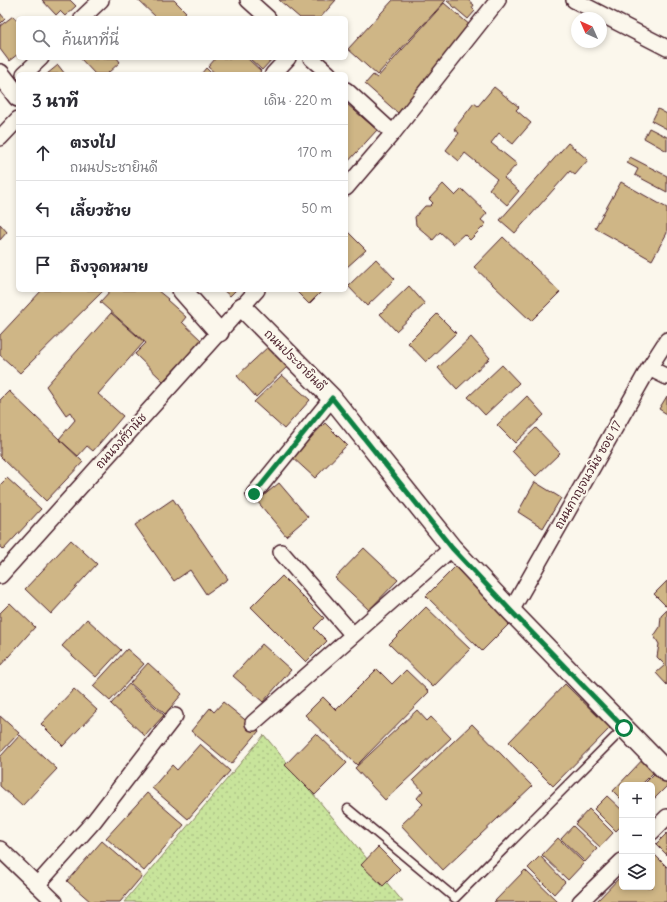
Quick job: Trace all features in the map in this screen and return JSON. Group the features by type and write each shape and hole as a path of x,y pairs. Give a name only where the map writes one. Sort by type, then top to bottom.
{"street":[{"path":"84,16 101,0"},
{"path":"248,0 266,16"},
{"path":"348,186 393,133 498,0"},
{"path":"574,0 667,48"},
{"path":"26,72 39,60"},
{"path":"275,72 286,60"},
{"path":"313,60 327,72"},
{"path":"348,92 393,133"},
{"path":"0,138 16,121"},
{"path":"184,292 220,332"},
{"name":"ถนนวงศ์วานิช","path":"0,576 255,292"},
{"name":"ถนนประชายินดี","path":"242,307 332,398 452,548 667,772"},
{"name":"ถนนกาญจนวนิช ซอย 17","path":"511,611 649,368 667,340"},
{"path":"649,368 667,377"},
{"path":"254,494 332,398"},
{"path":"253,723 452,548"},
{"path":"281,552 353,635"},
{"path":"37,885 94,821 175,716"},
{"path":"655,829 667,817"},
{"path":"0,849 55,902"},
{"path":"580,902 619,864"}],"lane":[{"path":"348,808 455,898 624,728"}],"green space":[{"path":"264,735 403,902 124,902"}],"building":[{"path":"42,0 70,0 76,6 65,16 60,11 56,15"},
{"path":"138,0 174,0 186,12 182,16 155,16"},
{"path":"279,0 336,0 322,16 298,16"},
{"path":"393,0 446,0 377,75 348,49"},
{"path":"447,0 468,0 474,5 472,8 475,11 468,19"},
{"path":"444,3 471,26 398,113 365,84 373,75 377,78"},
{"path":"0,13 5,19 0,24"},
{"path":"13,16 16,20 16,56 9,61 0,49 0,26"},
{"path":"82,60 118,60 120,62 109,72 93,72"},
{"path":"214,60 249,60 261,71 214,72 208,67"},
{"path":"251,60 271,60 262,70"},
{"path":"58,65 63,72 49,72"},
{"path":"206,68 210,72 203,72"},
{"path":"494,87 519,107 516,110 531,123 513,144 499,133 491,143 517,164 504,178 519,191 507,205 489,189 497,179 465,153 459,161 446,150 459,133 454,129 474,103 478,106"},
{"path":"348,105 377,130 348,162"},
{"path":"658,109 667,114 667,129 652,121"},
{"path":"649,128 667,137 667,151 644,138"},
{"path":"568,143 588,160 575,175 570,171 515,233 500,220"},
{"path":"630,157 667,176 667,192 635,175 638,169 627,163"},
{"path":"621,182 667,208 667,233 652,260 595,228"},
{"path":"443,184 455,196 462,189 487,213 481,220 486,224 470,240 464,234 453,244 440,232 433,240 416,225 415,217 425,206 430,206 433,203 429,199"},
{"path":"0,224 7,232 0,240"},
{"path":"348,232 366,250 348,266"},
{"path":"503,237 560,292 531,321 474,267"},
{"path":"376,259 395,279 367,306 348,286"},
{"path":"409,286 425,304 396,331 380,314"},
{"path":"40,292 102,292 20,373 0,355 0,335"},
{"path":"109,292 159,292 186,317 182,322 202,341 163,381 135,354 146,343 100,302"},
{"path":"225,292 234,292 230,296"},
{"path":"297,292 321,292 309,304"},
{"path":"111,313 144,342 98,394 123,416 93,451 87,446 78,456 59,439 75,420 70,412 66,415 46,386"},
{"path":"437,314 456,333 426,362 408,343"},
{"path":"471,337 490,358 457,389 438,368"},
{"path":"270,345 289,365 256,397 237,376"},
{"path":"502,365 519,383 485,415 468,397"},
{"path":"282,375 310,400 284,429 254,402"},
{"path":"9,391 83,462 46,501 0,456 0,400"},
{"path":"527,396 544,415 515,443 497,425"},
{"path":"667,396 667,414 659,409"},
{"path":"325,423 347,445 315,478 292,457"},
{"path":"536,428 560,453 536,476 512,451"},
{"path":"7,478 41,509 3,550 0,547 0,485"},
{"path":"535,482 561,498 543,528 518,512"},
{"path":"279,483 308,517 286,536 257,501"},
{"path":"173,499 228,579 206,594 190,570 174,581 135,525"},
{"path":"71,540 97,564 51,614 25,589"},
{"path":"364,548 398,580 369,610 335,578"},
{"path":"455,567 511,622 482,651 426,596"},
{"path":"282,576 324,618 314,628 327,641 306,662 251,607"},
{"path":"667,581 667,607 654,594"},
{"path":"10,603 35,627 0,666 0,613"},
{"path":"426,607 470,649 433,687 389,644"},
{"path":"667,610 667,685 656,673 665,665 657,657 659,644 654,636 660,627 661,616"},
{"path":"87,619 121,650 96,677 62,646"},
{"path":"262,644 291,670 263,702 233,676"},
{"path":"127,649 144,664 110,701 93,686"},
{"path":"148,663 182,694 165,714 130,683"},
{"path":"377,669 392,684 406,670 429,692 357,765 305,715 323,697 336,710"},
{"path":"129,684 164,715 145,736 111,704"},
{"path":"565,684 610,728 553,786 509,742"},
{"path":"74,689 97,710 63,746 41,724"},
{"path":"223,702 259,731 231,764 191,731 210,708 214,712"},
{"path":"417,710 427,721 431,717 451,738 385,800 355,768"},
{"path":"0,716 19,733 0,753"},
{"path":"472,724 532,786 443,870 401,825 423,804 417,798 423,791 413,780"},
{"path":"316,733 347,763 315,795 285,765"},
{"path":"20,735 57,769 22,806 0,786 0,757"},
{"path":"200,744 230,771 188,819 152,788 172,765 177,770"},
{"path":"646,756 658,768 644,782 621,782"},
{"path":"659,769 667,776 667,786 655,798 655,782 646,782"},
{"path":"619,785 619,797 613,791"},
{"path":"147,793 184,825 144,871 106,838"},
{"path":"607,796 619,807 619,828 616,831 594,809"},
{"path":"589,809 613,833 600,847 575,824"},
{"path":"573,826 597,849 585,862 561,839"},
{"path":"667,833 667,855 656,844"},
{"path":"558,838 584,863 568,880 542,855"},
{"path":"102,841 142,876 120,902 91,902 67,881"},
{"path":"378,847 400,869 383,886 361,865"},
{"path":"655,855 667,867 667,902 596,902 619,878 619,890 655,890"},
{"path":"540,856 565,882 554,894 528,868"},
{"path":"525,870 558,902 494,902"}],"route":[{"path":"254,494 332,398 452,548 624,728"}]}
